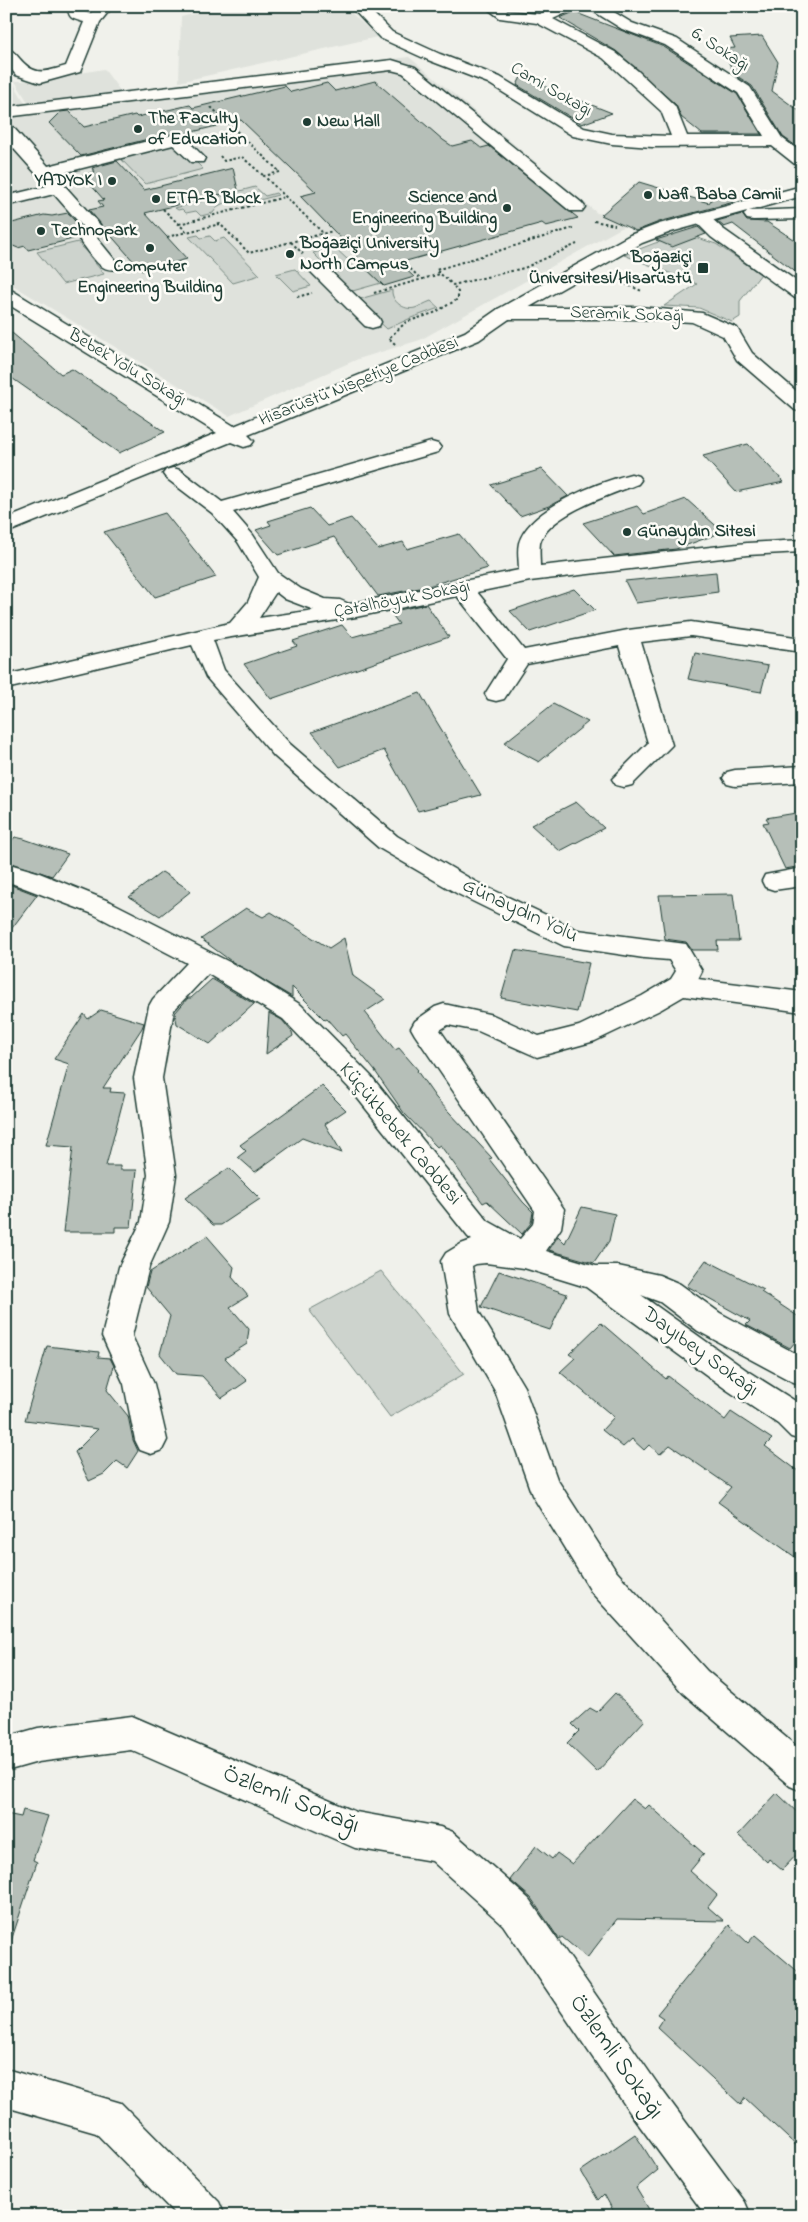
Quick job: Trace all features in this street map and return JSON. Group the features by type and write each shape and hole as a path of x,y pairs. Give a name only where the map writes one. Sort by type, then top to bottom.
{"street":[{"path":"76,6 76,15 93,20"},
{"path":"6,53 22,72 40,78 74,69 93,20 106,6"},
{"name":"Cami Sokağı","path":"357,6 386,34 434,57 494,80 579,132 612,140 681,142 707,140 776,141"},
{"path":"491,6 505,16 541,19 609,55 669,109 681,142"},
{"path":"541,19 570,6"},
{"name":"6. Sokağı","path":"592,6 627,26 671,42 744,90 776,141"},
{"path":"6,112 392,65 410,70 576,206"},
{"path":"6,130 91,225 88,239 110,264"},
{"path":"45,172 176,139 197,158"},
{"path":"776,141 802,161"},
{"path":"6,201 59,188"},
{"name":"Hisarüstü Nispetiye Caddesi","path":"6,527 240,438 472,336 506,313 636,239 665,228 701,218 801,196"},
{"name":"Hisarüstü Nispetiye Caddesi","path":"701,218 802,214"},
{"path":"701,218 717,232 802,294"},
{"path":"317,268 372,322"},
{"name":"Bebek Yolu Sokağı","path":"8,298 240,438"},
{"name":"Seramik Sokağı","path":"506,313 640,313 695,316 730,332 744,356 802,406"},
{"path":"6,542 173,474 240,438 433,363 472,336"},
{"path":"219,509 432,448"},
{"path":"173,474 219,509 246,539 270,577 293,594 322,605 356,610"},
{"path":"530,574 530,541 547,518 584,499 631,480"},
{"name":"Çatalhöyuk Sokağı","path":"6,682 237,628 356,610 530,574 747,549 802,546"},
{"path":"237,628 254,613 265,595 270,577"},
{"path":"463,589 519,658"},
{"path":"496,694 519,658 628,637 691,630 802,645"},
{"name":"Günaydın Yolu","path":"200,636 214,672 282,750 388,842 467,888 573,939 644,949 678,951 689,971 680,986"},
{"path":"624,779 660,745 628,637"},
{"path":"735,778 802,774"},
{"name":"Küçükbebek Caddesi","path":"6,872 28,878 102,908 238,978 292,1012 361,1083 478,1228 524,1256 596,1278 618,1278 649,1284 670,1293 709,1322 802,1372"},
{"path":"774,881 802,877"},
{"path":"151,1440 139,1384 117,1336 134,1266 155,1222 162,1174 148,1078 162,1006 205,961"},
{"path":"802,1002 680,986 651,1003 586,1034 537,1047 484,1022 444,1014 424,1028 550,1209 547,1228 524,1256 486,1251 471,1252 456,1261 465,1314 509,1387 543,1485 604,1582 695,1682 802,1774"},
{"name":"Dayıbey Sokağı","path":"596,1278 738,1381 789,1414 802,1427"},
{"name":"Özlemli Sokağı","path":"6,1754 38,1745 132,1733 356,1830 440,1845 516,1912 645,2100 731,2216"},
{"path":"6,2088 107,2117 205,2216"}],"path":[{"path":"192,89 280,172 264,176"},
{"path":"197,158 216,153 224,161 242,157 323,233"},
{"path":"179,224 285,196"},
{"path":"163,208 187,232"},
{"path":"594,221 618,226 609,230"},
{"path":"168,238 220,224 249,253 333,230"},
{"path":"411,362 389,338 406,322 434,313 458,299 458,292 453,285 436,270 576,227"},
{"path":"453,285 524,268 584,241"},
{"path":"403,262 421,280"},
{"path":"350,300 441,274"}],"shaded area":[{"path":"225,6 344,6 377,37 179,82 181,17"},
{"name":"Boğaziçi University North Campus","path":"409,57 597,213 630,218 634,224 621,228 420,340 358,359 229,416 6,281 6,71 27,106"},
{"path":"104,69 121,92 29,104 15,81 32,81"},
{"path":"170,145 179,145 203,169 145,184 119,157"},
{"path":"255,187 265,196 276,193 278,195 256,201 228,201 218,206 213,213 201,216 196,211 186,213 182,209 178,210 175,208"},
{"path":"198,235 201,238 210,236 215,241 224,238 260,275 233,283 189,237"},
{"path":"689,235 716,244 761,274 740,301 740,317 732,322 699,308 664,306 697,284 624,255 655,243"},
{"path":"78,242 104,274 63,284 37,252"},
{"path":"334,247 347,259 354,257 381,283 349,292 326,270 329,269 313,253"},
{"path":"295,269 311,286 293,291 276,274"},
{"path":"392,290 394,298 403,307 411,309 431,301 439,308 387,329 356,300"},
{"path":"381,1271 464,1374 390,1417 309,1310"}],"building":[{"path":"574,12 664,47 737,94 761,134 702,134 681,117 676,105 616,51 560,18"},
{"path":"762,36 778,62 772,91 802,113 802,150 783,137 752,86 734,74 723,49 735,48 730,38"},
{"path":"521,77 612,113 582,124 517,85"},
{"path":"375,81 443,140 452,146 472,141 481,148 489,146 578,218 546,226 542,223 399,263 414,277 384,286 354,257 358,256 300,196 316,192 241,120 184,134 176,132 81,156 49,123 60,112 69,111 84,127 190,105 193,108 285,86 291,92 327,83 335,91"},
{"path":"117,161 144,190 233,168 238,190 145,213 187,259 142,271 107,231 100,232 101,224 89,210 103,207 98,201 104,200 82,175 95,172 92,168"},
{"path":"639,182 709,203 717,191 734,202 659,222 636,231 601,215"},
{"name":"Technopark","path":"68,213 80,227 77,238 28,250 25,246 18,248 6,243 6,231 12,223 44,215 52,216"},
{"path":"742,214 747,221 767,222 802,245 802,277 733,224 724,227 717,221"},
{"path":"698,227 706,234 672,247 656,240"},
{"path":"6,328 61,374 72,369 165,432 119,453 6,374"},
{"path":"748,444 784,482 736,492 703,456"},
{"path":"542,469 568,496 549,506 520,516 491,485"},
{"path":"686,499 723,532 676,549 614,556 583,523 637,506 644,514"},
{"path":"310,508 327,526 351,518 378,549 403,542 407,549 459,534 488,568 425,587 378,596 334,537 278,555 256,530 271,525 268,521"},
{"path":"165,513 216,577 155,597 104,532"},
{"path":"716,572 718,592 636,603 625,581"},
{"path":"574,589 595,610 530,632 510,611"},
{"path":"426,604 449,637 271,699 244,664 297,646 293,641 342,625 352,637 399,624 390,612"},
{"path":"695,653 768,666 761,692 688,679"},
{"path":"420,693 481,795 418,811 384,750 340,767 312,732"},
{"path":"553,704 588,722 539,762 504,743"},
{"path":"576,802 604,828 560,851 531,825"},
{"path":"802,812 802,866 785,869 763,823 769,822 766,818"},
{"path":"15,837 68,854 52,876 6,861 6,847"},
{"path":"162,872 191,891 160,916 129,897"},
{"path":"6,883 37,895 6,936"},
{"path":"733,894 739,941 717,941 718,950 692,950 686,942 665,939 659,895"},
{"path":"246,908 263,917 271,912 329,948 344,938 353,976 385,999 365,1012 395,1050 399,1048 418,1070 436,1098 492,1158 489,1159 533,1212 531,1223 522,1234 487,1201 483,1203 440,1145 437,1147 404,1113 375,1071 345,1034 342,1036 327,1019 325,1020 292,987 292,997 231,961 201,939"},
{"path":"515,950 589,963 577,1012 501,998"},
{"path":"212,979 254,1004 210,1044 177,1024 175,1013 188,998 191,998"},
{"path":"101,1010 144,1023 103,1088 111,1088 110,1092 125,1093 106,1166 120,1166 120,1170 137,1170 131,1227 115,1227 115,1232 63,1232 73,1147 46,1145 69,1064 54,1059 84,1014 88,1019"},
{"path":"269,1013 282,1020 293,1036 266,1054"},
{"path":"322,1086 346,1110 325,1124 342,1153 302,1138 255,1172 238,1157 246,1151 240,1145"},
{"path":"229,1168 260,1199 221,1225 213,1225 185,1198"},
{"path":"582,1207 615,1214 609,1241 594,1263 549,1250 558,1236 565,1243"},
{"path":"207,1236 234,1267 232,1277 248,1296 230,1307 249,1329 247,1344 225,1358 247,1381 222,1398 202,1376 176,1374 160,1354 170,1316 146,1287 150,1272"},
{"path":"706,1260 764,1290 761,1292 802,1319 802,1334 790,1348 746,1325 750,1321 687,1286"},
{"path":"499,1271 567,1294 550,1330 481,1307"},
{"path":"601,1323 666,1379 668,1376 725,1420 731,1412 772,1439 765,1446 802,1474 802,1562 718,1502 731,1487 670,1445 660,1454 649,1445 644,1450 632,1439 623,1447 602,1430 614,1417 560,1372 575,1358 569,1354"},
{"path":"47,1346 99,1352 98,1357 110,1358 114,1366 107,1390 128,1416 133,1440 138,1451 127,1468 117,1461 104,1474 89,1481 75,1452 98,1429 25,1420"},
{"path":"615,1693 645,1720 597,1772 567,1743 579,1731 572,1724 590,1708 597,1712"},
{"path":"777,1793 802,1817 802,1849 782,1870 769,1859 767,1862 738,1835"},
{"path":"632,1799 645,1809 649,1805 704,1854 690,1871 717,1895 708,1907 724,1921 617,1919 587,1958 562,1937 559,1939 531,1898 510,1880 536,1846 552,1859 557,1853 572,1864"},
{"path":"23,1810 48,1816 33,1860 37,1862 11,1941 6,1940 6,1814 21,1817"},
{"path":"729,1925 748,1943 755,1935 802,1975 802,2151 745,2098 741,2105 657,2027 663,2018 657,2014"},
{"path":"635,2134 658,2170 636,2188 653,2216 616,2216 604,2194 598,2200 581,2171"}],"place":[{"name":"New Hall","path":"307,122"},
{"name":"The Faculty of Education","path":"138,129"},
{"name":"YADYOK I","path":"112,181"},
{"name":"Nafi Baba Camii","path":"648,195"},
{"name":"ETA-B Block","path":"156,199"},
{"name":"Science and Engineering Building","path":"507,208"},
{"name":"Technopark","path":"41,231"},
{"name":"Computer Engineering Building","path":"150,248"},
{"name":"Boğaziçi University North Campus","path":"290,254"},
{"name":"Boğaziçi Üniversitesi/Hisarüstü","path":"703,268"},
{"name":"Günaydın Sitesi","path":"627,532"}]}
